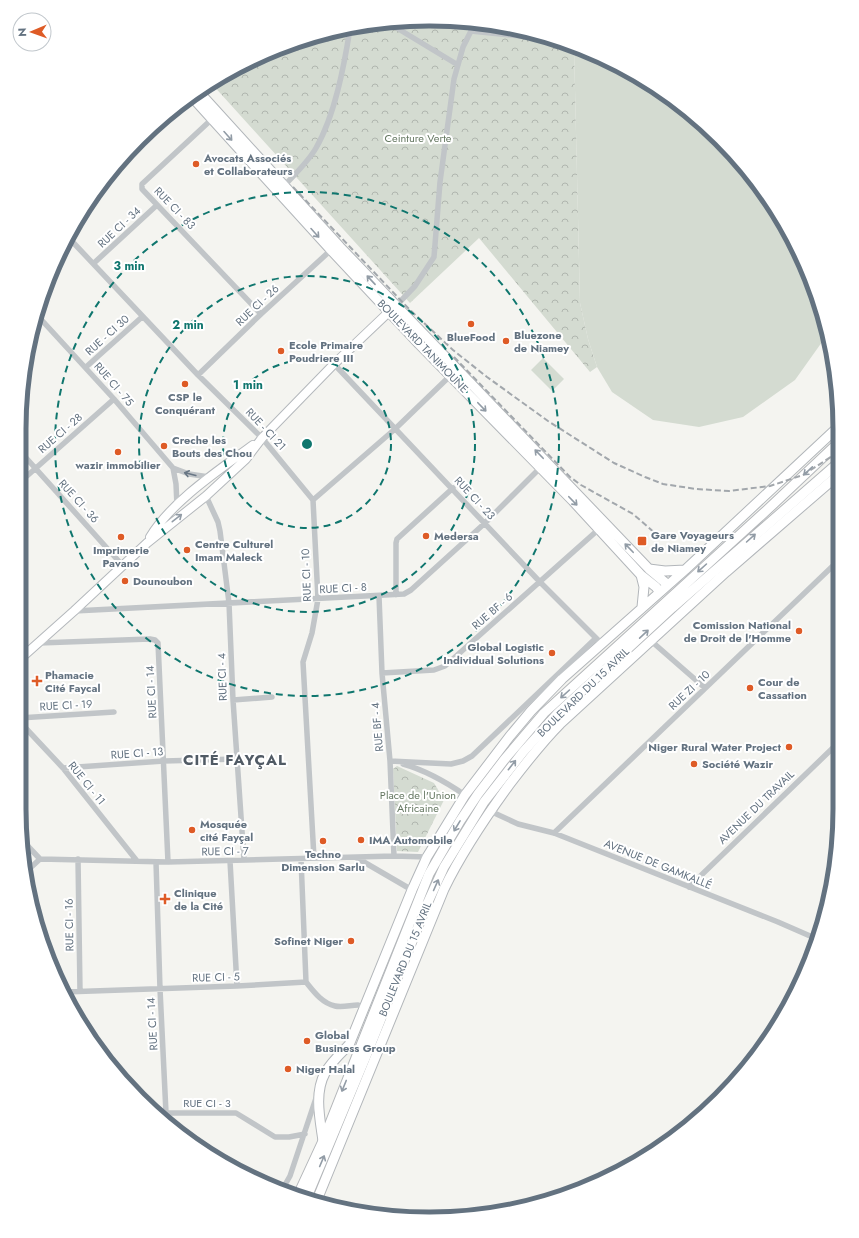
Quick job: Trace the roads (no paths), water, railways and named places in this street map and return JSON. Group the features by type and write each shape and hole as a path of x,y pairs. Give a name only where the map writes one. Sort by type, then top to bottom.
{"main road":[{"name":"BOULEVARD TANIMOUNE","path":"202,96 451,375 599,529 640,576 656,587 659,591"},
{"name":"BOULEVARD TANIMOUNE","path":"195,101 331,250 392,308 649,569 667,584"},
{"path":"26,654 147,543 206,496 246,459 262,438 334,364 392,308"},
{"name":"BOULEVARD DU 15 AVRIL","path":"322,1141 319,1110 320,1084 330,1065 349,1045 412,890 427,857 465,795 530,711 599,641 685,570 833,432"},
{"path":"147,543 160,523 177,506 209,477 262,438"},
{"name":"BOULEVARD DU 15 AVRIL","path":"300,1191 322,1141 429,874 460,821 478,794 504,760 544,713 767,510 833,448"},
{"name":"BOULEVARD DU 15 AVRIL","path":"309,1193 428,902 444,867 484,802 523,752 558,713 672,608 833,467"},
{"name":"BOULEVARD DU 15 AVRIL","path":"319,1196 444,889 466,848 490,811 539,746 560,724 650,640 833,480"},
{"path":"631,565 639,559"},
{"path":"649,569 665,571 685,570"},
{"path":"640,576 644,587 642,607"}],"street":[{"path":"397,27 458,65"},
{"path":"392,308 415,286 434,257 446,131 458,65 471,31 513,35"},
{"path":"284,186 316,148 326,126 338,88 349,34"},
{"name":"RUE CI - 83","path":"212,119 142,184 142,188 261,314"},
{"name":"RUE CI - 34","path":"94,263 157,205"},
{"name":"RUE - CI 21","path":"73,242 94,263 142,317 262,438 313,500"},
{"name":"RUE CI - 26","path":"198,375 261,314 331,250"},
{"name":"RUE - CI 30","path":"86,367 142,317"},
{"name":"RUE CI - 75","path":"41,320 114,398 173,468"},
{"name":"RUE CI - 23","path":"334,364 453,488 540,582 599,641"},
{"path":"313,500 395,429 451,375"},
{"name":"RUE CI - 28","path":"26,477 114,398"},
{"name":"RUE CI - 36","path":"26,457 123,566"},
{"path":"173,468 189,474 209,477"},
{"path":"173,468 176,484 177,506"},
{"name":"RUE CI - 8","path":"74,611 404,594 412,590 485,523 540,468"},
{"path":"396,595 397,539 453,488"},
{"name":"RUE CI - 4","path":"206,496 218,522 220,531 229,603 236,759 244,860"},
{"name":"RUE CI - 10","path":"313,500 318,599 312,633 303,662 314,858"},
{"name":"RUE BF - 6","path":"382,673 434,670 445,666 599,529"},
{"name":"RUE ZI - 10","path":"554,833 833,566"},
{"name":"RUE BF - 4","path":"379,596 382,673 390,761 394,856"},
{"name":"RUE CI - 14","path":"38,643 150,639 155,640 158,644 168,862"},
{"path":"650,640 705,688"},
{"path":"390,761 451,764 463,761 472,756 599,641"},
{"path":"233,700 272,697"},
{"name":"RUE CI - 19","path":"26,718 114,712"},
{"name":"RUE CI - 11","path":"26,727 63,768 137,861"},
{"name":"AVENUE DU TRAVAIL","path":"689,887 833,748"},
{"name":"RUE CI - 13","path":"63,768 164,761 236,759"},
{"path":"390,761 415,767 445,782 465,795"},
{"name":"AVENUE DE GAMKALLÉ","path":"490,811 518,824 554,833 812,937"},
{"path":"28,846 40,859 30,867"},
{"name":"RUE CI - 7","path":"40,859 168,862 394,856 427,857"},
{"path":"357,857 412,890"},
{"name":"RUE CI - 16","path":"78,859 80,991"},
{"path":"301,859 306,982 318,998 326,1002 336,1006 358,1005"},
{"path":"230,861 237,986"},
{"name":"RUE CI - 14","path":"156,862 164,1113"},
{"name":"RUE CI - 5","path":"70,992 306,982"},
{"path":"285,1185 290,1176 305,1134 320,1084"},
{"name":"RUE CI - 3","path":"170,1118 236,1113 274,1136 289,1137 305,1134"}],"railway":[{"path":"293,187 409,309 453,350 487,377 548,421 614,463 663,484 696,489 729,491 770,486 803,475 833,456"},
{"path":"454,357 570,477 581,485 633,514 663,540"}],"place":[{"name":"Avocats Associés et Collaborateurs","path":"196,164"},
{"name":"BlueFood","path":"471,324"},
{"name":"Bluezone de Niamey","path":"506,341"},
{"name":"Ecole Primaire Poudriere III","path":"281,351"},
{"name":"CSP le Conquérant","path":"185,384"},
{"name":"Creche les Bouts des Chou","path":"164,446"},
{"name":"wazir immobilier","path":"118,452"},
{"name":"Medersa","path":"426,536"},
{"name":"Imprimerie Pavano","path":"121,537"},
{"name":"Gare Voyageurs de Niamey","path":"642,541"},
{"name":"Centre Culturel Imam Maleck","path":"187,550"},
{"name":"Dounoubon","path":"125,581"},
{"name":"Comission National de Droit de l'Homme","path":"799,631"},
{"name":"Global Logistic Individual Solutions","path":"552,653"},
{"name":"Phamacie Cité Faycal","path":"37,681"},
{"name":"Cour de Cassation","path":"750,688"},
{"name":"Niger Rural Water Project","path":"789,747"},
{"name":"Société Wazir","path":"694,764"},
{"name":"Mosquée cité Fayçal","path":"192,830"},
{"name":"IMA Automobile","path":"361,840"},
{"name":"Techno Dimension Sarlu","path":"323,841"},
{"name":"Clinique de la Cité","path":"165,899"},
{"name":"Sofinet Niger","path":"351,941"},
{"name":"Global Business Group","path":"307,1041"},
{"name":"Niger Halal","path":"288,1069"}],"district":[{"name":"CITÉ FAYÇAL","path":"235,760"}],"park label":[{"name":"Ceinture Verte","path":"418,138"},
{"name":"Place de l'Union Africaine","path":"418,801"}]}
